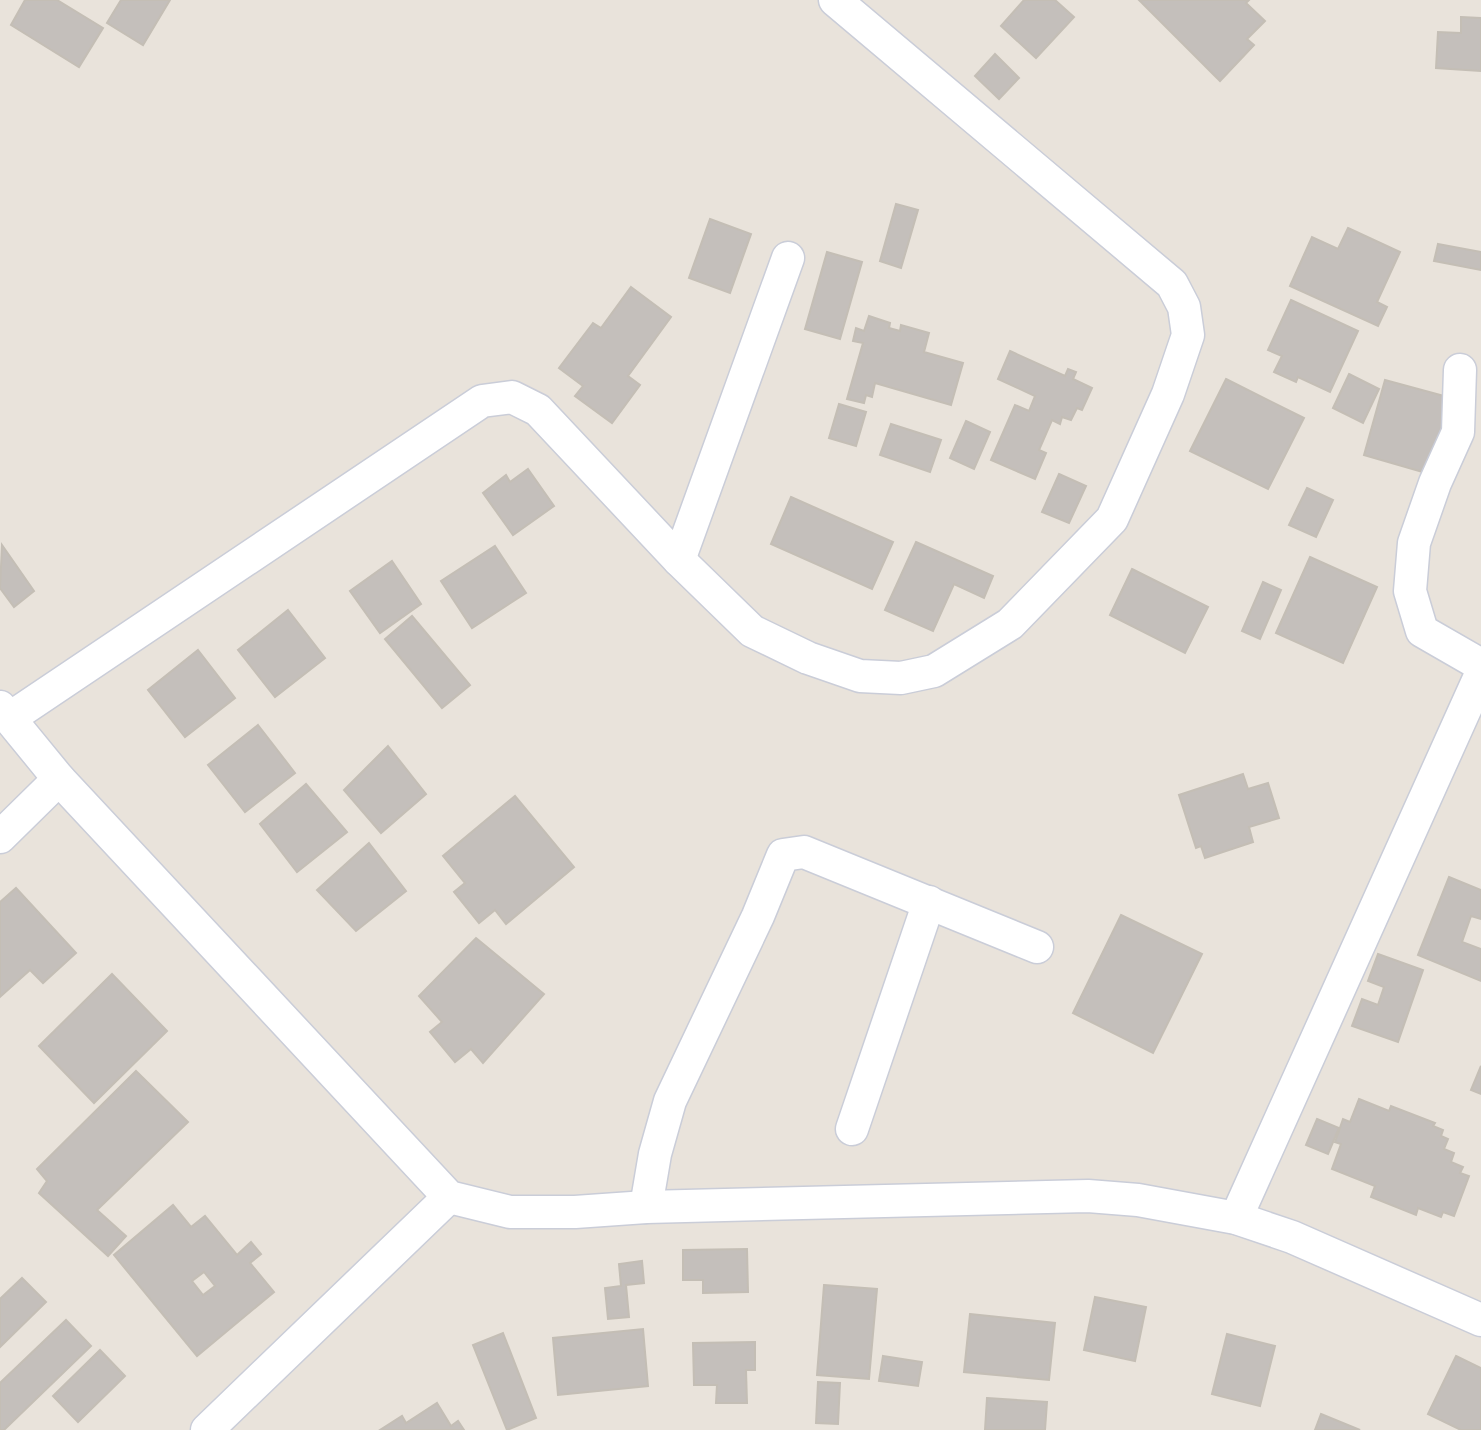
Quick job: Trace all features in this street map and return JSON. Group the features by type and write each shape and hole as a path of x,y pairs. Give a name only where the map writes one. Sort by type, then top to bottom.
{"street":[{"path":"835,0 1172,284 1184,307 1188,335 1168,394 1112,519 1010,624 934,671 901,678 860,676 808,657 752,631 678,560 538,410 512,397 482,401 5,713 59,779 449,1197 510,1212 1088,1196 1138,1200 1236,1218 1292,1237 1481,1320"},
{"path":"678,560 788,258"},
{"path":"1460,370 1458,432 1435,483 1415,542 1410,591 1422,631 1481,665"},
{"path":"1236,1218 1481,674"},
{"path":"0,837 59,779"},
{"path":"646,1207 655,1154 670,1101 758,916 783,855 794,851 804,852 1037,947"},
{"path":"852,1129 929,902"},
{"path":"207,1430 449,1197"}],"building":[{"path":"25,0 57,0 103,28 79,67 11,25"},
{"path":"121,0 170,0 143,45 107,23"},
{"path":"1024,0 1055,0 1074,17 1036,58 1001,26"},
{"path":"1139,0 1249,0 1246,3 1265,21 1247,39 1254,45 1220,81"},
{"path":"1461,17 1481,18 1481,71 1436,68 1438,32 1461,33"},
{"path":"995,54 1019,78 999,99 975,76"},
{"path":"896,204 918,210 901,268 880,261"},
{"path":"710,219 751,234 730,293 689,278"},
{"path":"1348,228 1400,252 1377,302 1387,307 1378,326 1290,286 1312,237 1338,249"},
{"path":"1438,244 1481,252 1481,270 1434,261"},
{"path":"827,252 862,262 840,339 805,329"},
{"path":"631,287 671,317 628,376 640,385 612,423 575,396 583,386 559,368 593,323 601,328"},
{"path":"1291,300 1358,331 1330,392 1298,377 1296,382 1274,372 1282,356 1268,350"},
{"path":"869,316 890,323 889,328 900,331 901,325 929,333 924,352 963,363 951,405 875,383 872,397 866,395 864,403 847,399 863,343 853,341 856,328 864,331"},
{"path":"1010,351 1065,376 1068,369 1076,372 1073,379 1092,388 1082,410 1077,408 1071,420 1062,417 1060,424 1052,420 1039,450 1046,453 1035,479 991,460 1015,405 1029,411 1035,396 998,379"},
{"path":"1349,374 1379,389 1363,423 1333,408"},
{"path":"1226,379 1304,418 1268,489 1190,451"},
{"path":"1385,380 1455,399 1433,475 1364,455"},
{"path":"839,404 866,412 856,446 829,438"},
{"path":"966,421 990,432 974,469 950,458"},
{"path":"891,424 941,440 930,472 880,455"},
{"path":"528,469 554,506 513,535 483,493 506,475 510,482"},
{"path":"1059,474 1086,486 1069,523 1042,512"},
{"path":"1307,488 1333,500 1316,537 1289,525"},
{"path":"791,497 893,542 872,589 771,544"},
{"path":"916,542 993,576 984,598 954,584 933,631 885,610"},
{"path":"2,545 34,591 14,607 0,588"},
{"path":"495,546 526,593 472,628 441,581"},
{"path":"1310,557 1377,587 1343,663 1276,633"},
{"path":"392,561 421,604 380,633 350,591"},
{"path":"1132,569 1208,607 1185,653 1110,615"},
{"path":"1263,582 1281,590 1260,639 1242,631"},
{"path":"288,610 325,658 275,697 238,650"},
{"path":"412,616 470,685 442,708 385,639"},
{"path":"198,650 235,698 185,737 148,690"},
{"path":"258,725 295,773 245,812 208,765"},
{"path":"388,746 426,794 381,833 344,790"},
{"path":"1243,774 1248,789 1268,783 1279,818 1249,827 1253,842 1205,858 1201,846 1196,848 1179,795"},
{"path":"306,784 347,832 297,872 260,824"},
{"path":"515,796 574,867 506,924 495,910 479,923 454,892 465,883 443,856"},
{"path":"369,843 406,891 356,931 317,890"},
{"path":"1449,877 1481,890 1481,919 1471,916 1462,942 1481,949 1481,981 1418,955"},
{"path":"16,888 76,953 43,983 30,970 0,997 0,902"},
{"path":"1121,915 1202,954 1153,1053 1073,1013"},
{"path":"476,938 544,994 483,1063 471,1049 455,1062 430,1032 442,1022 419,996"},
{"path":"1378,954 1423,970 1398,1042 1352,1026 1362,999 1378,1005 1384,987 1368,981"},
{"path":"112,974 167,1031 94,1103 39,1046"},
{"path":"1481,1066 1481,1094 1471,1090"},
{"path":"136,1071 188,1122 97,1210 126,1236 108,1256 39,1193 47,1181 37,1169"},
{"path":"1359,1099 1389,1111 1391,1106 1435,1123 1433,1126 1443,1130 1441,1136 1448,1139 1444,1149 1454,1153 1451,1162 1463,1167 1460,1173 1469,1176 1454,1216 1443,1212 1441,1217 1418,1208 1416,1215 1371,1197 1375,1186 1332,1169 1341,1144 1335,1142 1343,1119 1350,1122"},
{"path":"1317,1119 1339,1128 1328,1154 1306,1145"},
{"path":"173,1205 191,1227 205,1216 237,1255 251,1242 261,1254 250,1263 274,1292 197,1356 114,1255","holes":["204,1272 215,1286 203,1295 192,1281"]},
{"path":"747,1249 748,1292 703,1293 703,1280 683,1280 683,1250"},
{"path":"642,1261 644,1283 626,1285 629,1317 608,1319 605,1288 621,1286 619,1264"},
{"path":"22,1278 46,1302 0,1347 0,1299"},
{"path":"824,1285 877,1289 869,1379 817,1375"},
{"path":"1095,1297 1146,1307 1135,1361 1084,1350"},
{"path":"970,1314 1055,1323 1049,1380 964,1372"},
{"path":"66,1320 91,1346 4,1430 0,1430 0,1383"},
{"path":"643,1329 648,1386 558,1395 553,1338"},
{"path":"503,1333 536,1418 507,1430 473,1345"},
{"path":"1227,1334 1275,1346 1260,1406 1212,1394"},
{"path":"755,1342 755,1370 746,1370 747,1403 716,1403 717,1385 694,1385 693,1343"},
{"path":"100,1350 125,1376 78,1422 53,1396"},
{"path":"883,1356 922,1362 918,1386 879,1381"},
{"path":"1456,1356 1481,1368 1481,1430 1461,1430 1428,1414"},
{"path":"818,1382 840,1383 838,1424 816,1423"},
{"path":"987,1398 1047,1402 1045,1430 985,1430"},
{"path":"437,1403 451,1426 458,1421 464,1430 380,1430 402,1416 406,1423"},
{"path":"1321,1414 1360,1430 1315,1430"}]}
